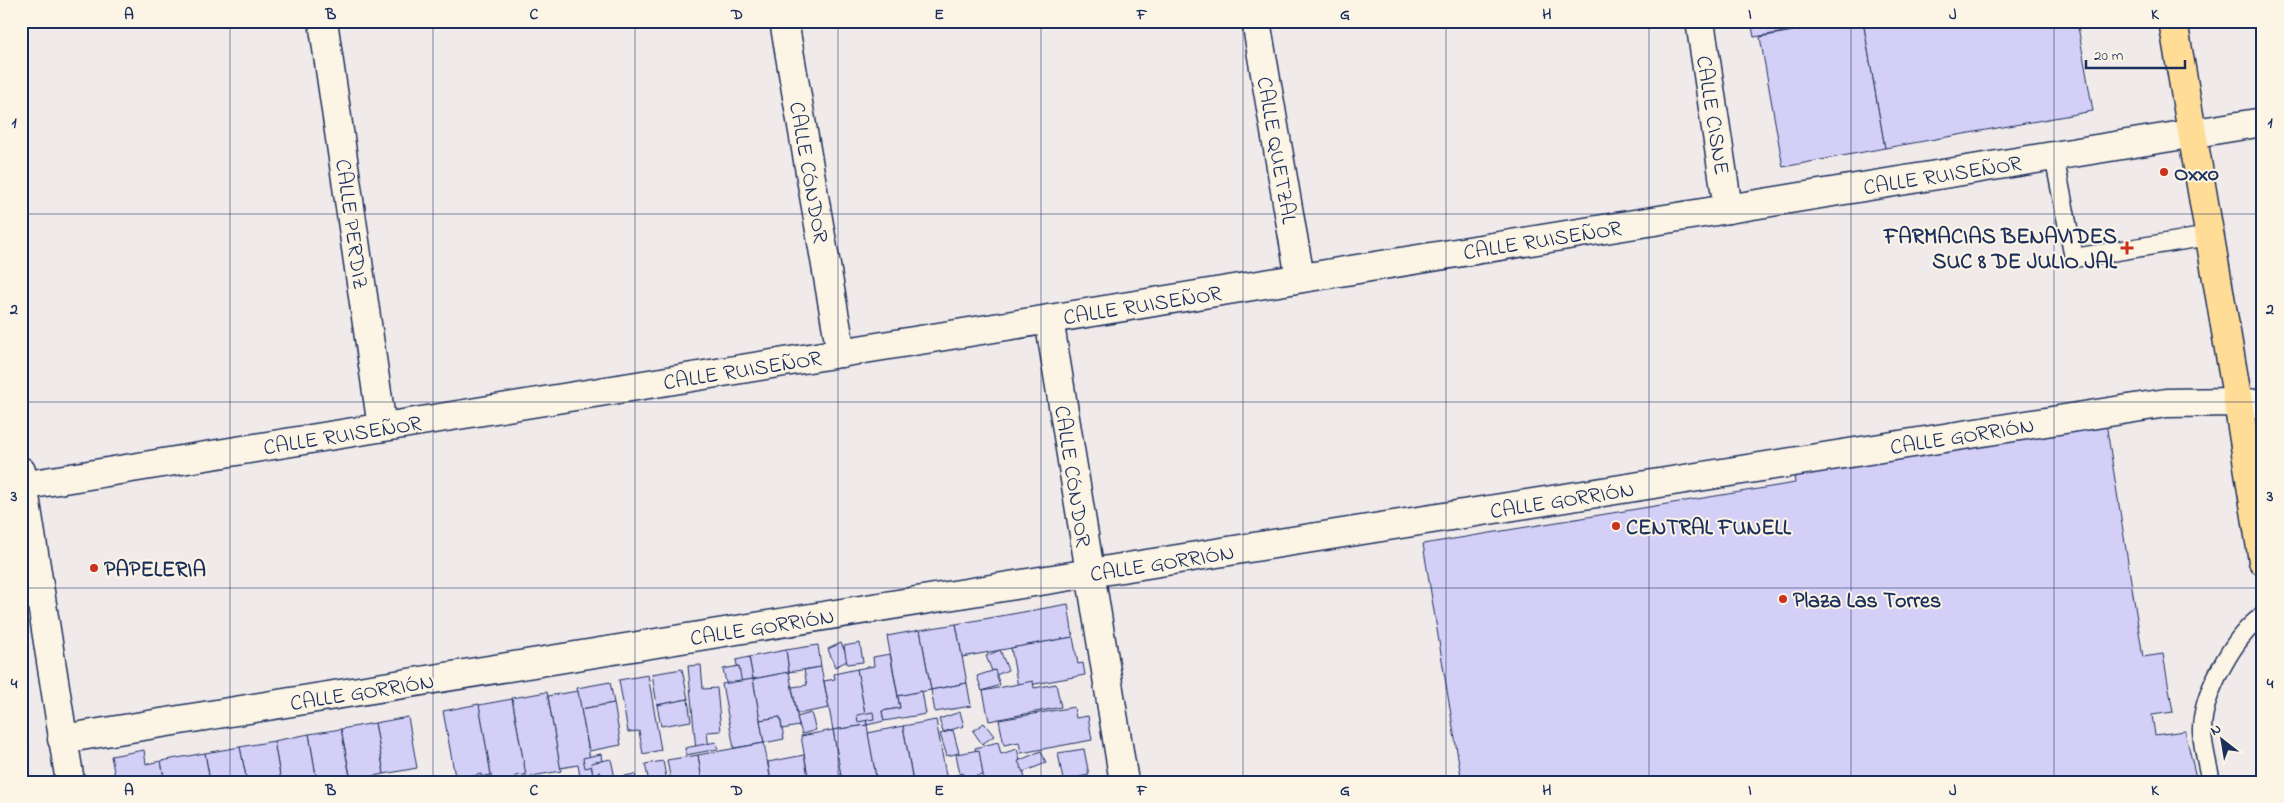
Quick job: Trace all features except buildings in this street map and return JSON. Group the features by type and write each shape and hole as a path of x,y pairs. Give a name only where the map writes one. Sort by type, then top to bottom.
{"main road":[{"path":"2173,21 2209,236 2251,403 2263,561"}],"street":[{"name":"CALLE PERDIZ","path":"324,21 382,427"},
{"name":"CALLE CÓNDOR","path":"784,21 840,353"},
{"name":"CALLE QUETZAL","path":"1256,21 1300,278"},
{"name":"CALLE CISNE","path":"1700,21 1728,209"},
{"name":"CALLE RUISEÑOR","path":"22,481 382,427 2263,122"},
{"name":"CALLE CÓNDOR","path":"1049,319 1124,782"},
{"name":"CALLE GORRIÓN","path":"62,740 1090,573 2166,403 2251,403"},
{"path":"22,481 70,782"}],"lane":[{"path":"2054,156 2074,258 2209,236"},
{"path":"2211,782 2202,732 2210,689 2230,652 2257,620 2263,616"}],"shaded area":[{"path":"21,693 35,782 21,782"}],"place":[{"name":"Oxxo","path":"2164,172"},
{"name":"FARMACIAS BENAVIDES SUC 8 DE JULIO JAL","path":"2127,248"},
{"name":"CENTRAL FUNELL","path":"1616,526"},
{"name":"PAPELERIA","path":"94,568"},
{"name":"Plaza Las Torres","path":"1783,599"}]}
